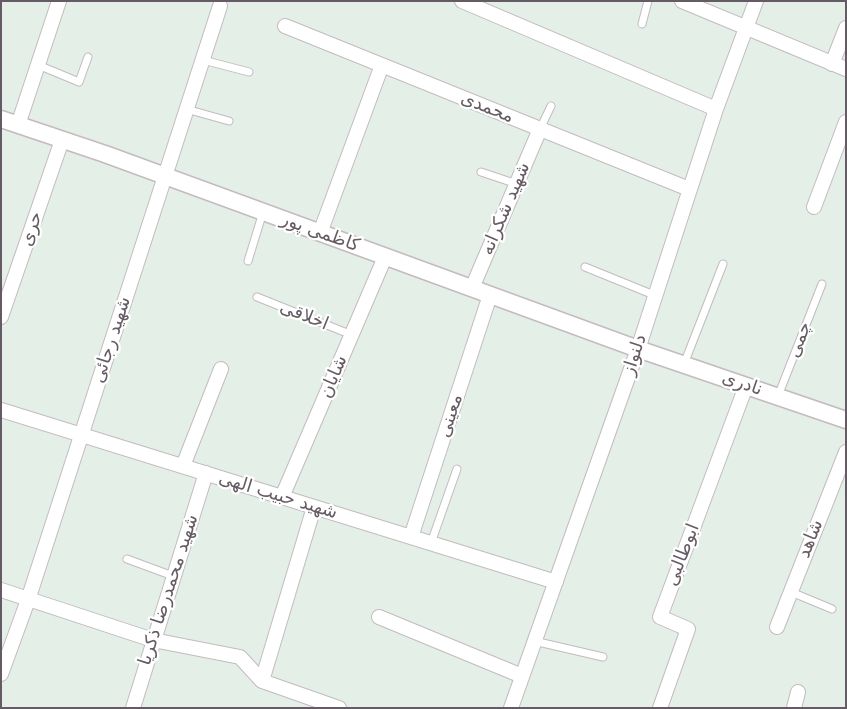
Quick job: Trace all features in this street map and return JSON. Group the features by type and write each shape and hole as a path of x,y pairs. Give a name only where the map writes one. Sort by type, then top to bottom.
{"street":[{"path":"18,125 59,1"},
{"path":"462,1 716,109"},
{"path":"682,1 846,69"},
{"name":"دلنواز","path":"511,708 638,349 716,109 748,28 756,1"},
{"name":"شهید رجائی","path":"1,674 28,600 220,6"},
{"name":"محمدی","path":"285,26 689,190"},
{"path":"832,64 846,28"},
{"path":"320,233 382,65"},
{"name":"کاظمی پور","path":"1,119 164,176 638,349"},
{"path":"814,208 846,122"},
{"name":"شهید شکرانه","path":"472,288 540,129"},
{"name":"حری","path":"1,317 62,140"},
{"name":"شایان","path":"282,497 385,257"},
{"name":"معینی","path":"411,537 490,295"},
{"name":"نادری","path":"638,349 846,420"},
{"path":"183,466 221,369"},
{"name":"ابوطالبی","path":"660,708 688,629 660,617 746,386"},
{"name":"شهید حبیب الهی","path":"1,410 556,582"},
{"name":"شاهد","path":"776,627 846,452"},
{"name":"شهید محمدرضا ذکریا","path":"132,708 206,473"},
{"path":"262,681 314,507"},
{"path":"1,590 153,640 240,657 262,681 339,708"},
{"path":"379,617 522,676"},
{"path":"794,708 798,692"}],"lane":[{"path":"642,24 648,1"},
{"path":"38,65 80,82 88,57"},
{"path":"203,60 249,72"},
{"path":"540,129 551,106"},
{"path":"186,110 229,120"},
{"path":"481,172 517,184"},
{"path":"248,261 263,212"},
{"path":"684,365 724,264"},
{"path":"585,266 654,295"},
{"name":"چمی","path":"778,396 822,284"},
{"name":"اخلاقی","path":"257,296 352,335"},
{"path":"431,543 457,470"},
{"path":"127,559 173,576"},
{"path":"790,592 832,609"},
{"path":"534,641 602,657"}]}
